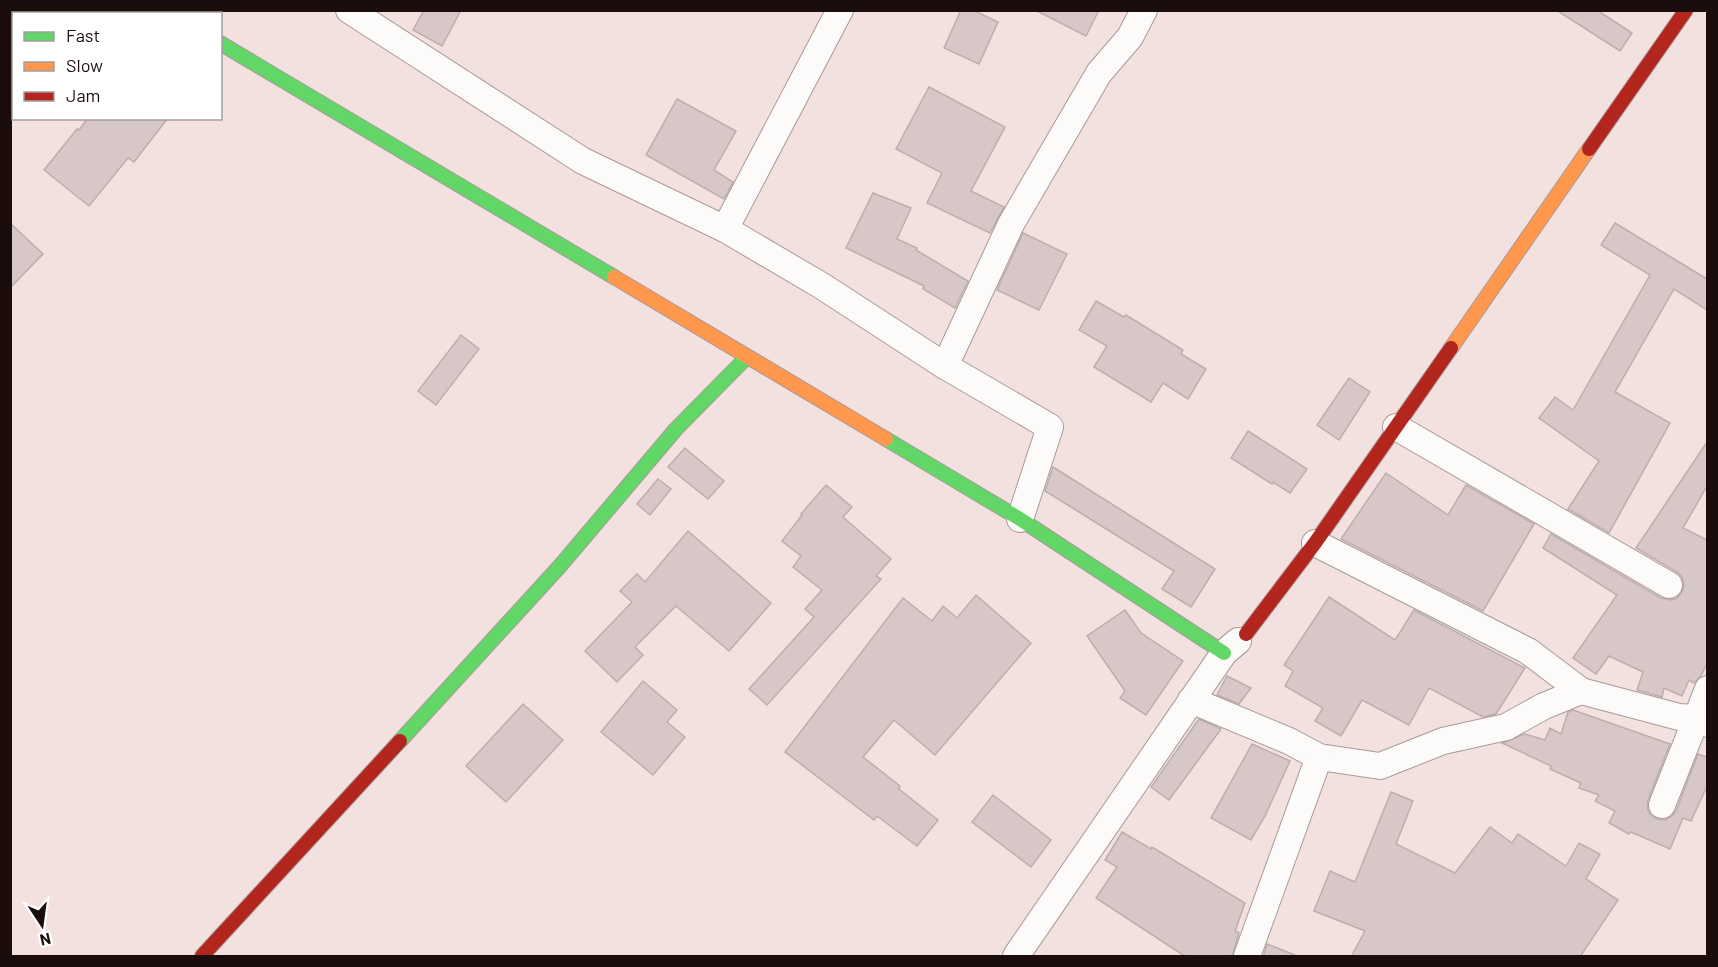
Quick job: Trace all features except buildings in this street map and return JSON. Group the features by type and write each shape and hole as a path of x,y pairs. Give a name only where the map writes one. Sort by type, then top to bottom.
{"street":[{"path":"348,10 584,161 725,229 822,286 945,366 1050,427 1020,519"},
{"path":"725,229 840,10"},
{"path":"945,366 1011,224 1099,73 1130,37 1144,10"},
{"path":"1016,957 1224,653 1246,634 1315,543 1686,10"},
{"path":"222,44 1020,519 1224,653"},
{"path":"202,957 560,566 676,429 747,357"},
{"path":"1396,427 1670,585"},
{"path":"1315,543 1528,651 1581,691 1701,721"},
{"path":"1662,805 1701,721 1707,689"},
{"path":"1191,700 1289,741 1319,757 1380,766 1443,741 1506,727 1544,706 1581,691"},
{"path":"1246,957 1319,757"}],"traffic: fast":[{"path":"222,44 614,277"},
{"path":"400,741 560,566 676,429 747,357"},
{"path":"886,439 1020,519 1224,653"}],"traffic: slow":[{"path":"1451,348 1589,149"},
{"path":"614,277 886,439"}],"traffic: jam":[{"path":"1589,149 1686,10"},
{"path":"1246,634 1315,543 1451,348"},
{"path":"202,956 400,741"}]}
